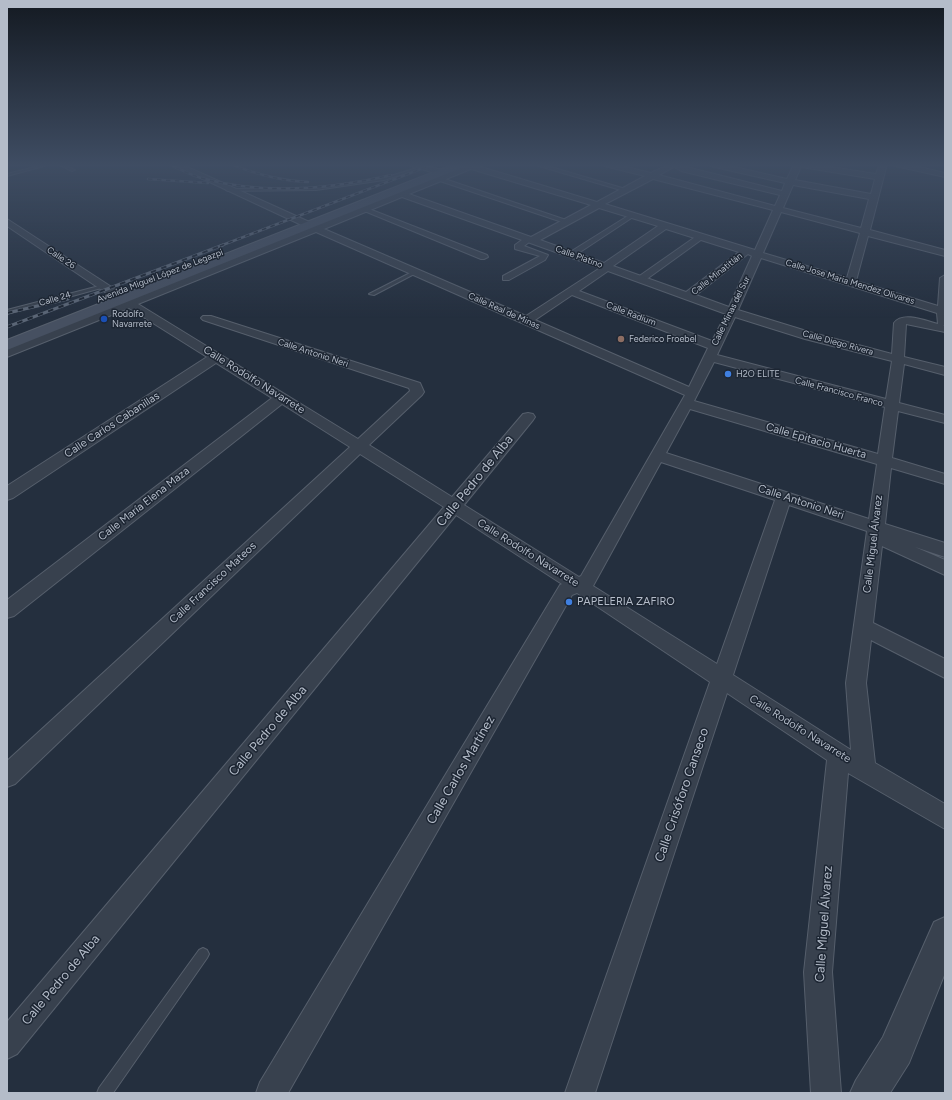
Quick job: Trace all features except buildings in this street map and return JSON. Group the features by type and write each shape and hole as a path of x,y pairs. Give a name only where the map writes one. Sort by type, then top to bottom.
{"main road":[{"name":"Avenida Miguel López de Legazpi","path":"7,345 331,215"},
{"name":"Avenida Miguel López de Legazpi","path":"7,335 122,299"}],"street":[{"name":"Calle Real de Minas","path":"286,215 526,321 689,398"},
{"name":"Avenida Miguel López de Legazpi","path":"308,225 342,215"},
{"path":"380,215 484,257"},
{"name":"Calle Platino","path":"462,215 732,312"},
{"path":"550,215 567,222"},
{"path":"506,278 542,258 544,255 518,247 579,215"},
{"name":"Calle Minas del Sur","path":"657,455 689,398 732,312 752,253 774,215"},
{"path":"802,215 945,253"},
{"path":"851,282 868,215"},
{"path":"571,254 631,216"},
{"name":"Calle Jose Maria Mendez Olivares","path":"631,216 943,311"},
{"name":"Calle 26","path":"7,222 122,299"},
{"path":"526,321 608,267 608,263 664,226"},
{"path":"641,279 701,237"},
{"name":"Calle Minatitlán","path":"688,296 752,253"},
{"path":"944,329 943,311 945,278"},
{"name":"Calle Radium","path":"570,291 712,351"},
{"name":"Avenida Miguel López de Legazpi","path":"7,353 122,299"},
{"name":"Calle Rodolfo Navarrete","path":"122,299 578,584 839,754 945,817"},
{"name":"Calle Diego Rivera","path":"732,312 809,336 945,371"},
{"name":"Calle Antonio Neri","path":"207,318 415,386 417,389"},
{"name":"Calle Miguel Álvarez","path":"864,769 856,683 898,359 900,323 903,321 944,329"},
{"name":"Calle Francisco Franco","path":"712,351 891,406 945,420"},
{"name":"Calle Carlos Cabanillas","path":"7,494 216,357"},
{"name":"Calle Francisco Mateos","path":"7,776 415,395 417,389"},
{"name":"Calle María Elena Maza","path":"7,610 281,398"},
{"name":"Calle Epitacio Huerta","path":"689,398 884,461 945,479"},
{"name":"Calle Pedro de Alba","path":"7,1044 528,416"},
{"name":"Calle Antonio Neri","path":"657,455 784,497 875,531 945,550"},
{"name":"Calle Carlos Martínez","path":"271,1093 566,590 587,581 657,455"},
{"name":"Calle Crisóforo Canseco","path":"580,1093 784,497"},
{"path":"875,531 945,568"},
{"path":"863,627 945,669"},
{"name":"Calle Miguel Álvarez","path":"826,1093 818,972 839,754"},
{"path":"869,1093 896,1050 945,933"}],"lane":[{"path":"372,294 416,272"},
{"name":"Calle 24","path":"7,312 103,286"},
{"path":"104,1093 203,954"}],"railway":[{"path":"220,246 300,215"},
{"path":"7,327 223,245"},
{"path":"7,313 68,299"}],"place":[{"name":"Rodolfo Navarrete","path":"104,319"},
{"name":"Federico Froebel","path":"621,339"},
{"name":"H2O ELITE","path":"728,374"},
{"name":"PAPELERIA ZAFIRO","path":"569,602"}]}
